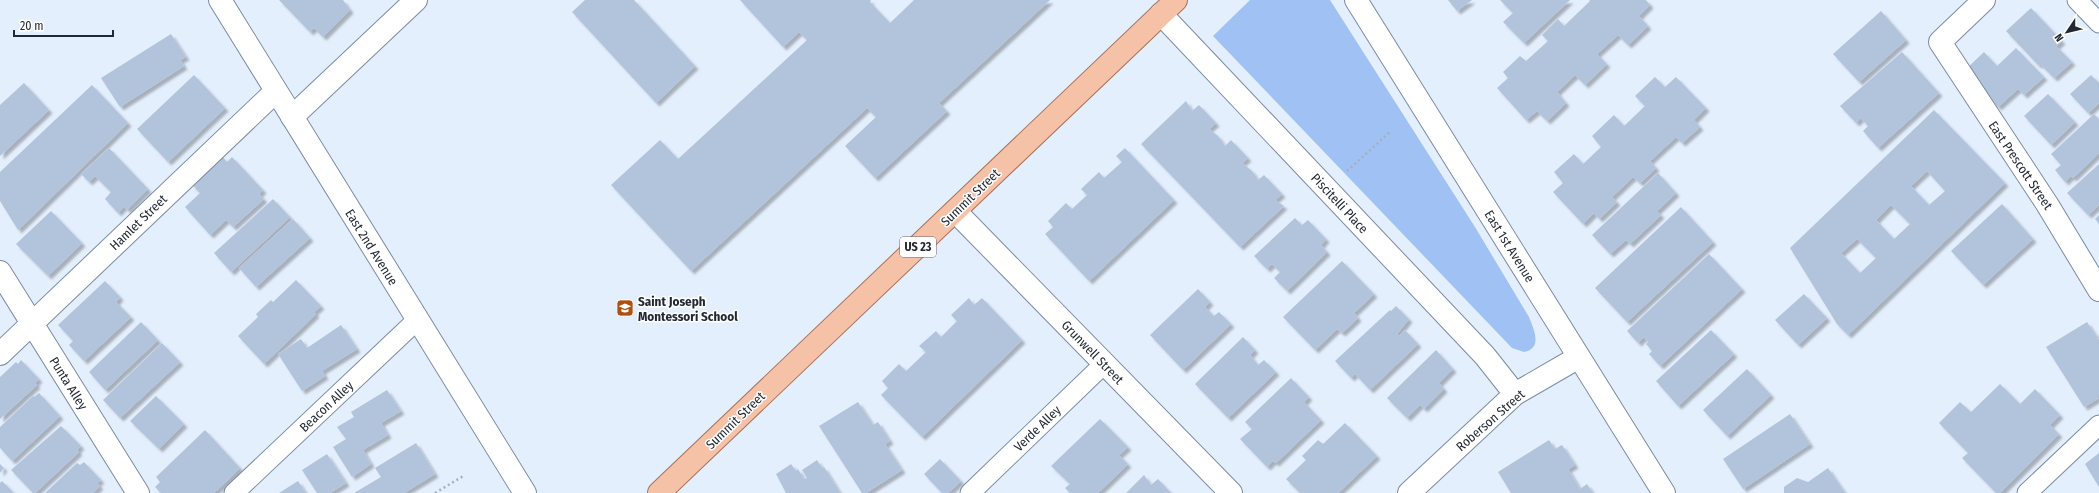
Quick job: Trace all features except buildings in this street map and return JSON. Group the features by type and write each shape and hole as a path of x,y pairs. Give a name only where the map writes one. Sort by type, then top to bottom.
{"main road":[{"name":"Summit Street","path":"659,493 1169,7"}],"street":[{"name":"East 2nd Avenue","path":"220,0 525,493"},
{"path":"292,117 416,0"},
{"name":"East 1st Avenue","path":"1356,0 1664,493"},
{"name":"East Prescott Street","path":"1984,0 1940,42 2047,204 2099,290"},
{"name":"Piscitelli Place","path":"1169,7 1485,356 1514,394"},
{"name":"Hamlet Street","path":"0,354 276,90"},
{"name":"Grunwell Street","path":"955,211 1231,493"},
{"name":"Punta Alley","path":"0,272 138,493"},
{"name":"Roberson Street","path":"1409,493 1514,394 1579,357"}],"lane":[{"path":"2077,0 2099,23"},
{"name":"Beacon Alley","path":"234,493 417,320"},
{"name":"Verde Alley","path":"970,493 1105,364"},
{"path":"2027,493 2099,425"}],"path":[{"path":"1344,174 1390,132"},
{"path":"435,493 465,475"}],"shaded area":[{"path":"1250,0 1330,0 1475,227 1529,317 1536,338 1534,347 1524,352 1512,348 1213,36"}],"place":[{"name":"Saint Joseph Montessori School","path":"625,308"}]}
